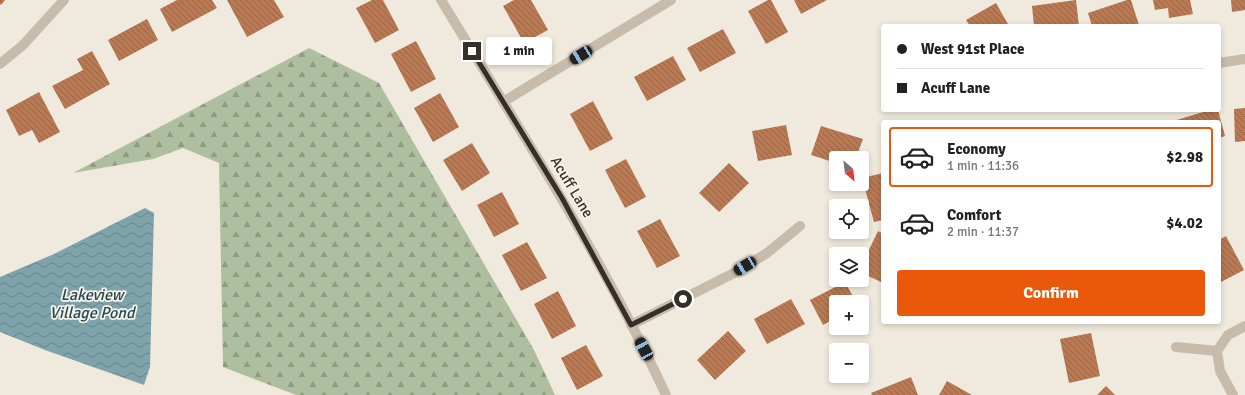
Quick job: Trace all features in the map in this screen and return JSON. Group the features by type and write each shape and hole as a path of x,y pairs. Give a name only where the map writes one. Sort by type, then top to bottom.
{"street":[{"path":"0,64 23,45 64,0"},
{"name":"Acuff Lane","path":"441,0 562,198 631,325 666,395"},
{"path":"503,102 671,0"},
{"path":"1221,63 1245,59"},
{"path":"631,325 734,273 767,253 800,226"},
{"path":"1233,395 1220,370 1217,351 1228,335 1245,326"},
{"path":"1176,347 1217,351"}],"green space":[{"path":"309,48 379,83 534,350 555,395 296,395 223,367 219,163 183,148 153,159 73,173"}],"water":[{"name":"Lakeview Village Pond","path":"145,208 154,213 150,367 144,385 45,350 0,332 0,277 54,254"}],"building":[{"path":"0,0 5,0 1,5 0,4"},
{"path":"177,0 212,0 217,8 172,32 160,9"},
{"path":"227,0 274,0 284,17 247,37"},
{"path":"372,0 383,0 399,30 375,43 356,8"},
{"path":"514,0 531,0 548,30 524,43 503,6"},
{"path":"768,0 771,0 788,32 766,44 748,11"},
{"path":"794,0 827,0 801,14"},
{"path":"1076,0 1079,24 1034,24 1032,6"},
{"path":"1131,0 1139,24 1091,24 1088,13"},
{"path":"1153,0 1190,0 1193,14 1169,18 1168,8 1155,10"},
{"path":"1231,0 1245,0 1245,10 1232,12"},
{"path":"996,3 1008,24 969,24 966,20"},
{"path":"147,19 158,40 119,61 108,40"},
{"path":"723,29 736,53 700,72 687,48"},
{"path":"416,41 436,79 411,92 391,54"},
{"path":"92,51 110,84 65,109 52,86 83,70 77,59"},
{"path":"673,56 686,80 647,101 634,77"},
{"path":"39,92 60,132 39,143 32,130 19,136 6,110"},
{"path":"440,93 459,127 433,142 414,108"},
{"path":"593,101 613,139 590,151 570,114"},
{"path":"1245,108 1245,141 1235,142 1234,109"},
{"path":"1203,112 1219,112 1221,120 1177,120"},
{"path":"1221,121 1225,136 1221,137"},
{"path":"786,125 792,155 758,161 752,131"},
{"path":"821,126 863,139 859,151 829,151 829,161 811,155"},
{"path":"472,143 490,173 462,191 443,160"},
{"path":"626,159 646,197 625,208 605,170"},
{"path":"729,163 749,183 719,212 699,193"},
{"path":"881,173 881,220 874,222 869,199 866,191 869,191 869,176"},
{"path":"502,192 519,224 494,237 477,205"},
{"path":"660,219 680,256 657,268 637,231"},
{"path":"878,231 881,233 881,282 869,276 869,250"},
{"path":"1226,236 1244,270 1221,282 1221,239"},
{"path":"527,242 547,278 521,291 502,255"},
{"path":"835,287 848,287 852,295 829,295 829,322 823,325 810,300"},
{"path":"558,291 576,326 552,339 534,304"},
{"path":"791,299 805,324 767,344 754,319"},
{"path":"728,331 746,351 715,380 697,360"},
{"path":"1091,333 1100,376 1069,383 1060,339"},
{"path":"586,345 603,376 577,390 561,358"},
{"path":"911,377 918,395 872,395 871,393"},
{"path":"947,381 972,395 939,395"},
{"path":"1106,386 1115,395 1097,395"}],"route":[{"path":"472,51 562,198 631,325 683,299"}]}
